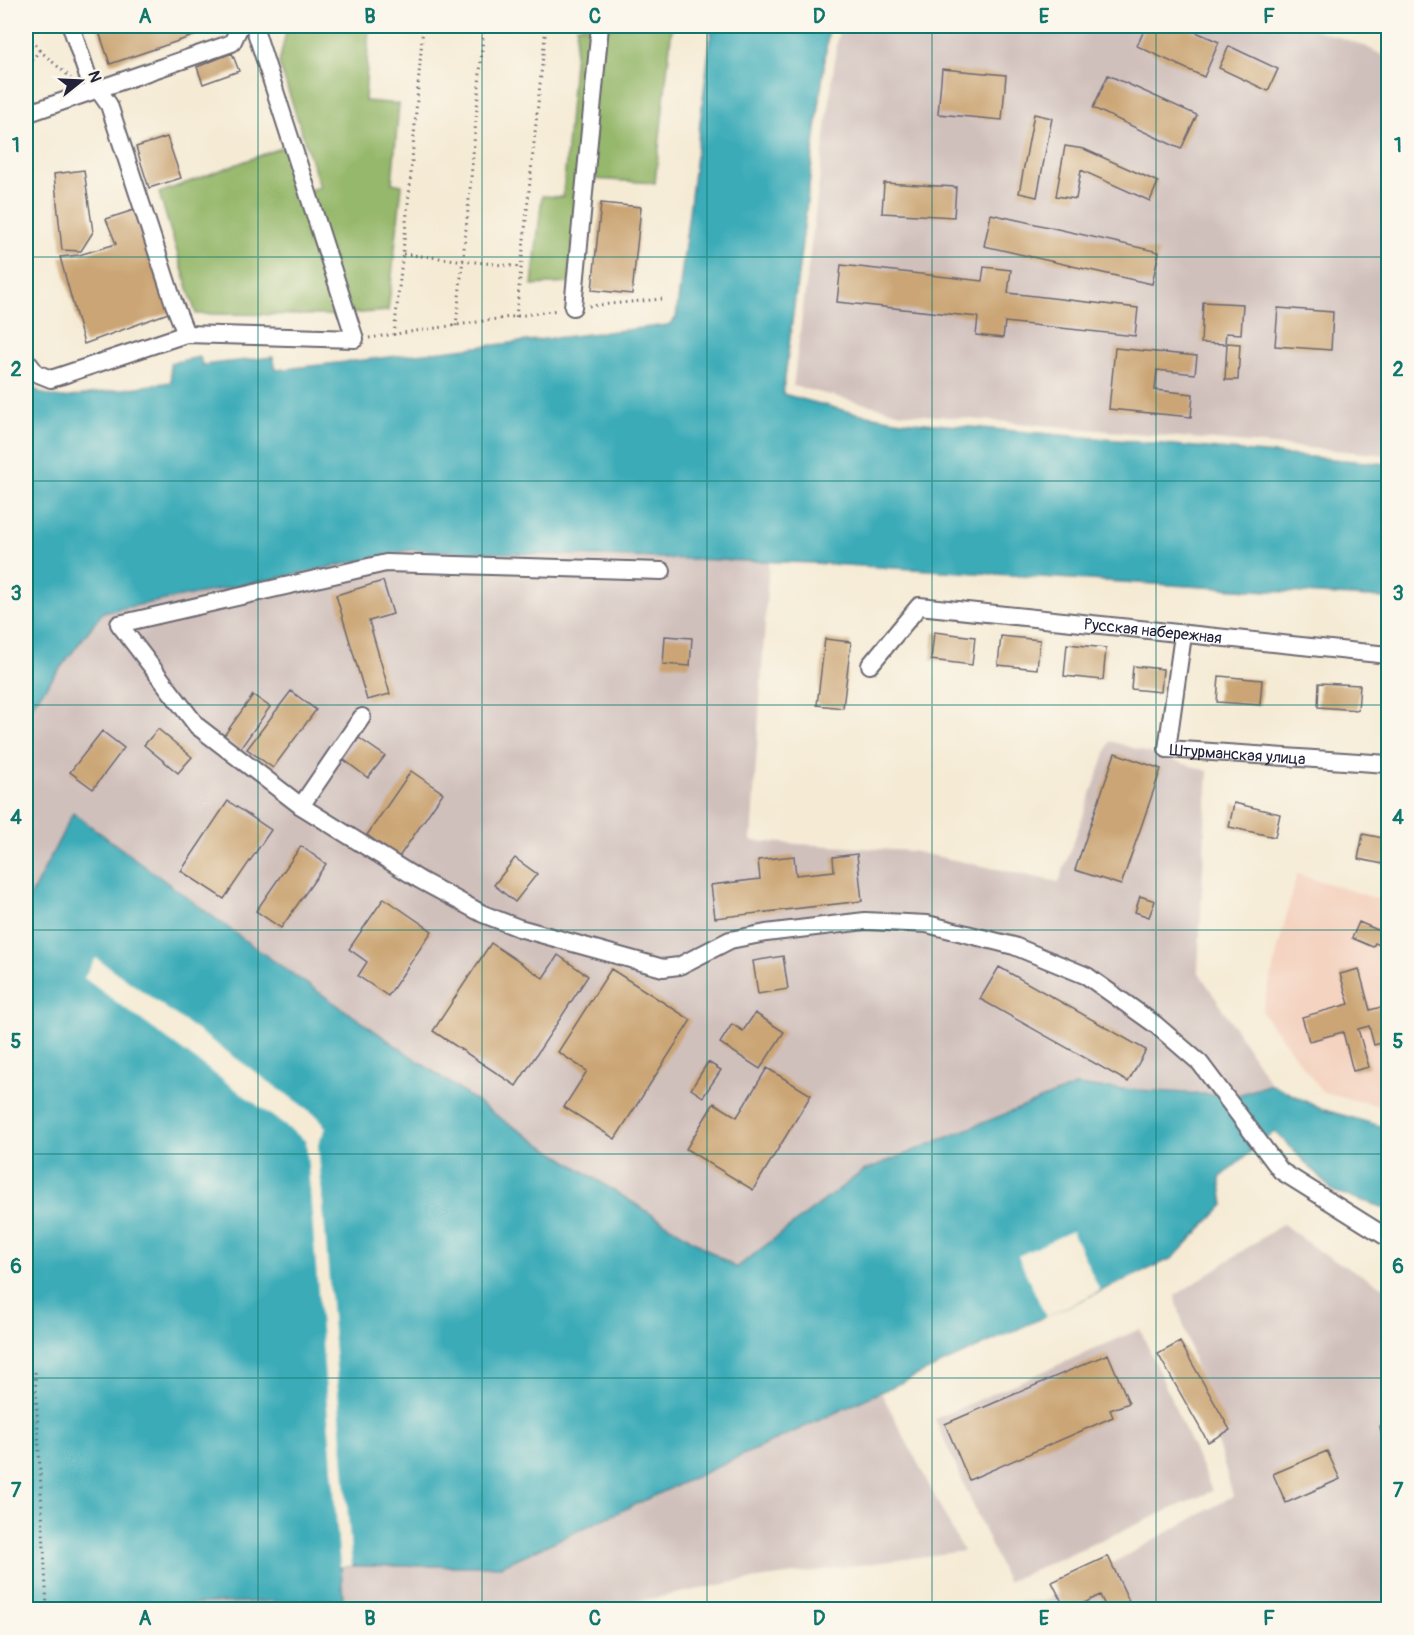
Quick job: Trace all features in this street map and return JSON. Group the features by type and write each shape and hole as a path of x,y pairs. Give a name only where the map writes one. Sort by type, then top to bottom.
{"street":[{"path":"71,26 87,74 108,105 186,334"},
{"path":"26,114 232,43 240,26"},
{"path":"26,360 36,373 51,379 186,334 355,339 254,26"},
{"path":"573,307 600,26"},
{"path":"662,571 386,563 119,624 197,726 301,806 420,880 483,914 519,928 663,968 679,966 730,940 766,933 865,921 927,924 1014,946 1087,976 1177,1043 1200,1063 1281,1170 1389,1238"},
{"name":"Русская набережная","path":"870,665 919,606 1389,655"},
{"name":"Штурманская улица","path":"1183,635 1167,749 1389,764"},
{"path":"301,806 362,717"}],"path":[{"path":"37,26 28,37 39,50 73,80 87,74"},
{"path":"394,335 423,26"},
{"path":"456,326 484,26"},
{"path":"516,317 546,26"},
{"path":"26,71 39,50"},
{"path":"403,254 521,267"},
{"path":"355,339 456,326 573,307 662,299"},
{"path":"34,1372 47,1608"}],"shaded area":[{"path":"839,26 1304,26 1363,45 1388,58 1388,455 902,413 793,386"},
{"path":"410,550 769,561 751,841 911,851 1059,882 1110,741 1208,771 1198,971 1271,1084 1235,1096 1075,1086 863,1171 736,1268 509,1124 258,950 73,814 26,905 26,713 103,612"},
{"path":"1297,874 1388,902 1388,1108 1323,1093 1262,1012"},
{"path":"1283,1224 1320,1252 1388,1289 1388,1609 784,1610 1044,1601 1233,1496 1175,1296"},
{"path":"1140,1329 1212,1491 1007,1582 935,1419"},
{"path":"881,1392 963,1551 729,1583 602,1609 26,1610 343,1599 340,1566 501,1566"}],"green space":[{"path":"295,26 369,26 365,101 399,104 392,183 402,185 388,311 331,315 196,314 159,193 286,146 299,193 320,187 279,63 287,28"},
{"path":"577,26 672,26 655,183 579,178 570,283 532,285 542,196 563,197"}],"water":[{"path":"712,26 829,26 783,394 850,412 902,421 1388,464 1388,599 813,563 410,550 103,612 26,713 26,383 43,394 63,398 171,382 170,363 200,357 202,365 273,357 276,370 668,325 676,318"},
{"path":"73,813 258,950 509,1124 736,1268 863,1171 1075,1086 1235,1096 1271,1084 1321,1109 1388,1128 1388,1209 1333,1191 1275,1131 1220,1178 1224,1205 1173,1258 501,1566 341,1566 343,1599 26,1609 26,905"}],"pier":[{"path":"96,958 318,1117 326,1128 318,1144 352,1566 340,1566 306,1141 84,978"},
{"path":"1072,1231 1100,1291 1046,1317 1018,1256"}],"building":[{"path":"97,26 192,26 196,35 110,64"},
{"path":"1146,26 1182,26 1219,42 1204,77 1137,46"},
{"path":"1229,46 1278,69 1268,91 1219,68"},
{"path":"232,53 239,71 203,84 197,67"},
{"path":"942,69 1006,75 1002,120 938,114"},
{"path":"1108,75 1197,115 1181,149 1093,108"},
{"path":"1034,114 1052,118 1037,197 1019,193"},
{"path":"167,137 181,178 149,188 136,147"},
{"path":"1065,146 1084,149 1158,182 1150,201 1081,170 1076,199 1056,196"},
{"path":"84,170 93,232 81,251 62,250 54,174"},
{"path":"884,183 956,187 954,217 882,213"},
{"path":"601,203 641,207 632,294 592,290"},
{"path":"137,209 171,312 84,344 60,257 79,255 116,244 106,219"},
{"path":"991,214 1159,252 1152,284 984,246"},
{"path":"841,265 982,281 984,267 1011,270 1008,293 1138,308 1135,336 1005,322 1003,338 976,335 978,317 837,302"},
{"path":"1203,302 1243,304 1241,334 1226,333 1225,344 1201,343"},
{"path":"1278,308 1333,312 1331,350 1275,346"},
{"path":"1227,343 1240,344 1238,380 1225,380"},
{"path":"1115,348 1197,356 1195,374 1157,370 1155,390 1193,394 1191,417 1109,409"},
{"path":"383,581 393,614 369,621 390,694 367,700 336,595"},
{"path":"934,632 975,637 972,665 931,660"},
{"path":"665,636 692,638 690,666 663,664"},
{"path":"1001,636 1040,640 1037,669 998,665"},
{"path":"825,639 851,642 843,708 817,705"},
{"path":"1067,644 1106,648 1103,680 1064,676"},
{"path":"1133,666 1163,669 1161,692 1131,689"},
{"path":"1219,676 1262,680 1260,705 1217,702"},
{"path":"1319,683 1360,685 1358,710 1318,707"},
{"path":"291,691 316,710 273,768 247,749"},
{"path":"253,695 270,707 240,749 223,737"},
{"path":"158,729 192,757 178,773 144,745"},
{"path":"102,731 124,748 93,789 70,772"},
{"path":"359,738 385,756 368,778 343,759"},
{"path":"1115,753 1161,769 1121,885 1075,870"},
{"path":"411,771 443,793 399,857 367,835"},
{"path":"228,801 271,830 224,899 181,871"},
{"path":"1234,803 1280,814 1275,837 1229,827"},
{"path":"1363,834 1388,839 1388,865 1358,859"},
{"path":"301,846 326,864 281,928 256,911"},
{"path":"857,854 862,901 715,918 711,885 760,879 758,860 794,856 796,875 834,871 833,857"},
{"path":"515,858 537,874 515,902 494,885"},
{"path":"1140,896 1155,901 1149,917 1135,912"},
{"path":"384,898 432,931 388,996 358,976 367,962 349,949"},
{"path":"1359,922 1380,931 1382,927 1388,929 1388,948 1375,943 1373,947 1352,938"},
{"path":"491,943 543,978 558,955 588,976 516,1086 433,1031"},
{"path":"783,956 788,989 758,994 753,961"},
{"path":"999,967 1146,1050 1128,1082 980,999"},
{"path":"611,969 691,1020 615,1139 564,1107 587,1071 558,1052"},
{"path":"1359,969 1370,1010 1388,1005 1388,1041 1374,1045 1369,1026 1358,1029 1369,1067 1353,1071 1343,1032 1309,1041 1302,1017 1349,1004 1340,974"},
{"path":"755,1013 784,1032 760,1069 720,1043 732,1024 743,1031"},
{"path":"708,1062 721,1070 703,1097 691,1089"},
{"path":"767,1068 811,1095 753,1190 686,1149 714,1103 737,1117"},
{"path":"1180,1342 1230,1430 1208,1442 1158,1354"},
{"path":"1108,1354 1129,1403 1110,1410 1113,1417 969,1480 945,1424"},
{"path":"1388,1424 1388,1464 1386,1464 1380,1426"},
{"path":"1327,1451 1340,1479 1286,1503 1273,1474"},
{"path":"1108,1556 1129,1601 1107,1610 1100,1595 1066,1610 1052,1582"},
{"path":"973,1606 974,1610 933,1610 933,1608"}]}
